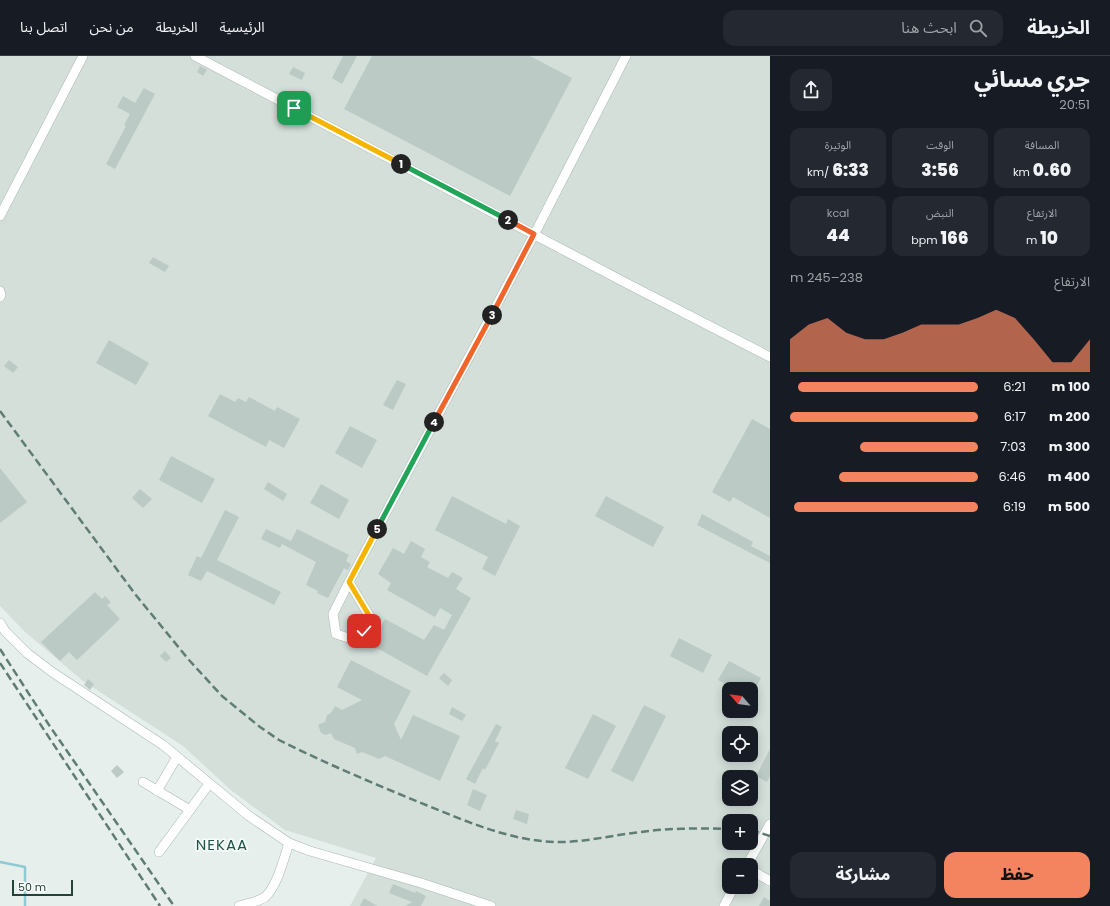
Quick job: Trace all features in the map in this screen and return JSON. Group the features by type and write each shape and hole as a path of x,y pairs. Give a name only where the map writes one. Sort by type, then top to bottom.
{"street":[{"path":"0,216 83,56"},
{"path":"195,56 770,357"},
{"path":"349,582 370,617 364,631 355,640 336,634 333,614 349,582 534,234 626,56"},
{"path":"0,291 0,297"},
{"path":"0,623 5,631 27,653 52,672 163,745 249,816 289,843 310,851 421,883 491,906"},
{"path":"157,791 177,758"},
{"path":"143,782 190,810"},
{"path":"159,852 209,784"},
{"path":"751,858 770,824"},
{"path":"239,906 254,903 265,896 273,887 289,843"},
{"path":"758,874 770,881"},
{"path":"724,906 730,894"}],"shaded area":[{"path":"0,56 770,56 770,906 350,906 376,858 285,830 232,791 183,746 83,681 24,631 0,606"}],"building":[{"path":"343,56 357,56 342,84 332,78"},
{"path":"372,56 530,56 572,78 510,196 344,109"},
{"path":"200,66 207,70 203,76 197,72"},
{"path":"293,67 305,73 302,80 289,74"},
{"path":"144,88 155,94 115,169 106,164 126,126 124,125 130,114 117,107 123,96 135,103"},
{"path":"153,257 169,266 165,272 149,263"},
{"path":"109,340 149,363 136,385 96,363"},
{"path":"9,360 18,367 13,373 4,366"},
{"path":"397,380 406,384 393,410 383,405"},
{"path":"220,394 235,402 238,398 246,402 249,397 275,411 277,407 300,419 284,448 269,440 266,447 208,416"},
{"path":"752,419 770,429 770,518 733,497 730,502 712,492"},
{"path":"350,426 377,440 362,468 335,453"},
{"path":"171,456 215,479 202,503 159,480"},
{"path":"0,468 27,502 0,523"},
{"path":"268,482 287,494 283,501 264,489"},
{"path":"321,484 349,500 339,519 310,503"},
{"path":"140,489 152,499 143,508 132,498"},
{"path":"452,496 506,524 508,519 520,526 495,576 482,569 488,557 435,530"},
{"path":"606,496 664,527 653,547 595,516"},
{"path":"225,510 239,517 217,560 281,592 274,605 207,571 201,581 188,575 197,556 201,558"},
{"path":"702,514 753,542 751,546 770,556 770,563 697,525"},
{"path":"266,529 291,541 297,529 349,555 346,561 351,564 348,570 344,568 328,598 317,593 318,591 306,585 316,562 282,544 280,548 261,539"},
{"path":"411,541 425,549 421,557 430,562 427,567 448,578 452,572 463,578 456,589 471,598 427,676 377,648 376,649 370,646 385,619 424,640 434,625 444,630 452,615 440,608 435,617 387,590 391,583 378,574 393,548 404,554"},
{"path":"95,592 102,599 105,596 111,602 107,605 120,619 77,660 69,652 60,661 41,642"},
{"path":"679,638 712,655 703,673 670,656"},
{"path":"165,651 171,658 166,662 160,656"},
{"path":"351,660 411,691 394,724 401,740 413,715 460,736 440,781 385,756 379,759 362,752 357,754 355,748 334,739 331,733 326,735 321,733 318,725 325,722 327,715 331,713 335,706 342,710 362,700 337,687"},
{"path":"729,661 761,678 758,684 758,682 722,682 718,680"},
{"path":"444,673 452,680 448,686 439,678"},
{"path":"88,679 94,684 90,690 84,685"},
{"path":"644,705 666,716 633,782 611,771"},
{"path":"452,707 466,715 462,721 449,714"},
{"path":"593,714 616,726 588,779 565,768"},
{"path":"496,724 502,727 495,741 499,743 485,770 483,768 475,784 466,779"},
{"path":"770,749 770,776 767,782 758,777 758,772"},
{"path":"117,765 124,772 117,778 111,771"},
{"path":"473,789 487,795 480,811 467,805"},
{"path":"516,810 529,814 527,824 513,819"},
{"path":"393,884 415,893 416,891 426,896 421,906 405,906 412,902 389,893"},
{"path":"764,897 770,901 770,906 759,906"},
{"path":"364,898 377,906 360,906"}],"waterway":[{"path":"0,862 25,867 25,906"}],"railway":[{"path":"0,411 135,594 189,660 222,696 260,727 279,740 389,790 473,824 521,838 537,841 565,842 663,830 696,828 722,829"},
{"path":"0,649 49,725 174,906"},
{"path":"0,663 160,906"},
{"path":"758,832 770,836"}],"district":[{"name":"NEKAA","path":"222,844"}],"route":[{"path":"294,108 534,234 349,582 370,617 364,631"}]}
